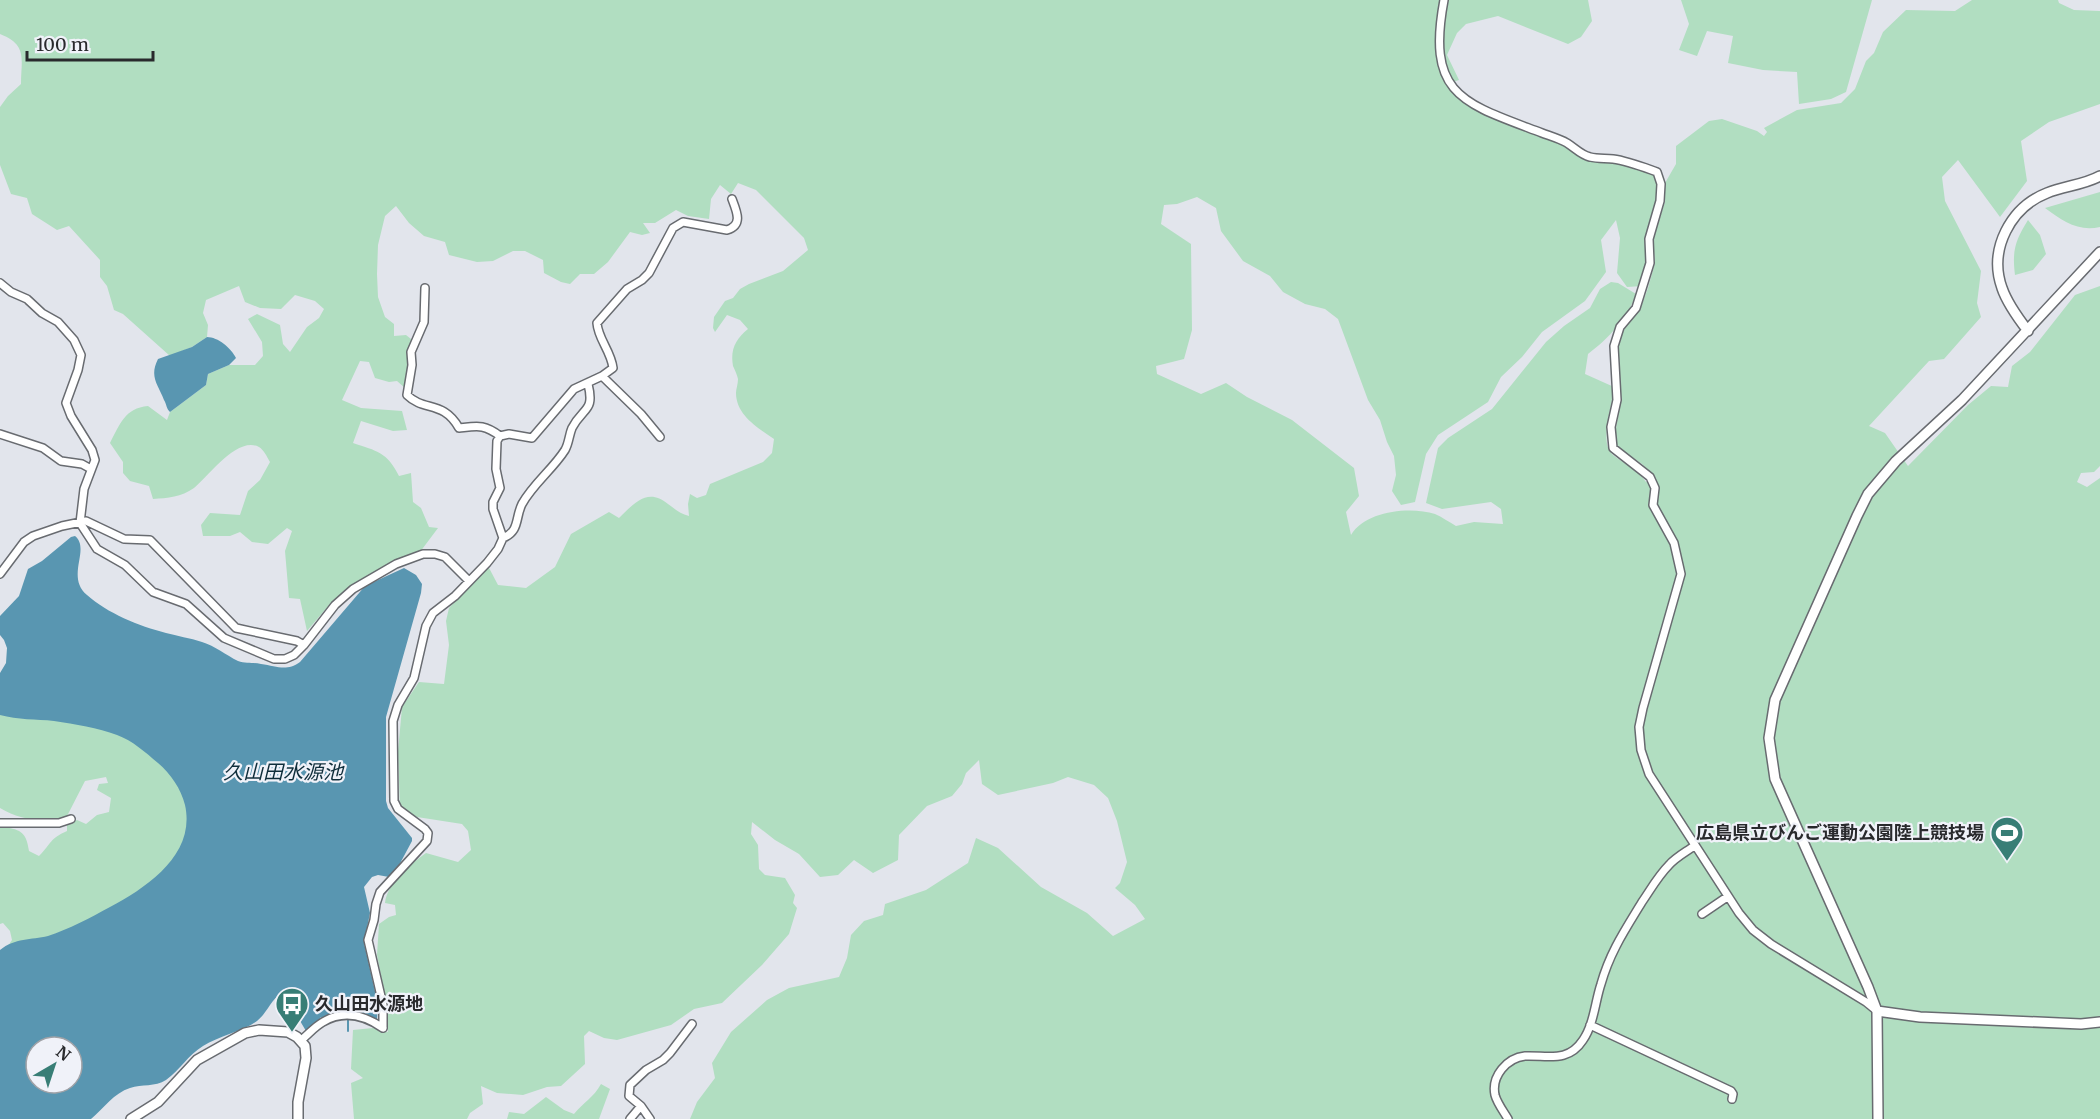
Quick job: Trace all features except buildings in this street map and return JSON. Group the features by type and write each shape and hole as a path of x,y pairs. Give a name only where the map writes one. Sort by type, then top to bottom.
{"street":[{"path":"1444,0 1439,31 1441,65 1449,84 1468,101 1484,111 1566,142 1581,154 1592,158 1614,159 1640,165 1657,172 1661,184 1660,201 1649,239 1650,263 1644,287 1636,308 1620,327 1614,346 1617,400 1611,428 1611,442 1613,448 1623,458 1650,477 1655,488 1653,505 1674,543 1679,559 1681,574 1639,727 1641,750 1649,774 1694,846 1727,897 1754,930 1771,944 1877,1011 1920,1017 2081,1024 2100,1022"},
{"path":"2028,331 2002,288 1999,274 2002,238 2008,225 2027,204 2047,193 2100,176"},
{"path":"303,1039 323,1021 340,1016 358,1016 383,1028 383,1005 368,940 376,904 380,892 427,841 428,833 398,809 394,801 393,721 398,705 414,678 426,626 433,613 487,563 503,538 493,509 493,502 500,488 496,469 497,441 500,436 508,434 532,438 574,389 588,384 613,368 612,359 598,331 597,323 627,289 649,273 673,228 678,224 683,222 727,230 734,228 738,213 732,200"},
{"path":"1878,1119 1877,1011 1775,779 1769,738 1775,700 1868,494 1896,461 1962,400 2100,252"},
{"path":"0,283 11,292 27,299 42,313 58,321 74,340 81,355 66,403 71,416 92,450 95,460 84,489 80,523 97,549 125,565 153,592 186,604 224,638 274,659 285,659 294,655 304,645 335,604 353,589 396,564 423,554 445,557 469,581"},
{"path":"425,288 424,322 411,352 412,365 407,395 413,401 444,411 454,419 459,428 481,426 491,429 500,436"},
{"path":"602,376 641,414 660,437"},
{"path":"503,538 516,529 521,505 566,449 572,428 588,408 592,398 588,384"},
{"path":"0,434 43,448 61,461 82,464 91,469"},
{"path":"0,573 24,542 33,536 86,521 124,539 150,540 236,628 297,641 304,645"},
{"path":"0,823 59,823 71,819"},
{"path":"1508,1119 1495,1094 1495,1082 1499,1072 1507,1063 1516,1058 1526,1056 1556,1058 1570,1054 1579,1046 1590,1025 1612,951 1658,877 1670,863 1694,846"},
{"path":"1702,914 1727,897"},
{"path":"650,1119 641,1106 629,1096 630,1085 646,1070 663,1060 692,1024"},
{"path":"1590,1025 1731,1091 1732,1099"},
{"path":"131,1119 158,1102 196,1060 245,1034 259,1030 288,1032 303,1039"},
{"path":"298,1119 298,1102 306,1058 303,1039"},
{"path":"630,1119 641,1106"}],"green space":[{"path":"0,0 1442,0 1437,41 1439,66 1448,85 1467,102 1483,113 1565,144 1580,156 1613,161 1655,174 1659,184 1648,263 1642,286 1627,287 1617,273 1620,238 1616,220 1601,240 1606,272 1585,301 1542,332 1522,357 1501,377 1488,402 1438,435 1426,454 1415,502 1401,505 1392,491 1396,475 1394,456 1380,420 1368,400 1338,319 1325,309 1305,304 1283,292 1270,276 1243,261 1221,231 1216,208 1197,197 1177,204 1164,205 1161,224 1191,244 1192,330 1184,359 1156,366 1157,374 1201,394 1226,383 1247,397 1292,420 1354,468 1359,496 1346,512 1351,535 1367,520 1389,512 1401,511 1435,514 1456,526 1474,522 1503,524 1501,509 1491,502 1442,509 1426,503 1438,448 1448,438 1492,409 1546,342 1590,308 1600,289 1611,282 1618,283 1636,294 1628,311 1616,327 1588,354 1585,374 1614,387 1606,433 1609,449 1613,455 1646,482 1655,477 1642,464 1616,446 1616,428 1621,401 1618,346 1624,329 1640,310 1648,288 1655,263 1653,239 1665,202 1665,183 1676,164 1676,146 1709,121 1722,119 1757,131 1764,136 1767,132 1764,128 1797,110 1841,103 1855,89 1866,61 1874,53 1883,32 1906,10 1955,11 1972,0 2058,0 2059,3 2074,10 2100,11 2100,104 2049,122 2021,141 2027,181 2000,217 1958,160 1942,177 1945,201 1981,271 1977,303 1981,317 1944,359 1929,361 1869,426 1885,433 1908,466 1968,405 1991,386 2008,387 2012,366 2030,352 2075,295 2100,286 2100,466 2094,472 2081,473 2077,482 2087,487 2100,478 2100,1119 690,1119 697,1102 715,1078 712,1063 731,1032 767,1000 789,988 839,977 847,958 851,935 864,921 883,915 885,904 926,890 968,863 976,838 998,848 1041,887 1087,913 1113,936 1145,919 1135,905 1115,888 1120,883 1127,862 1117,821 1108,798 1094,785 1068,777 1053,783 998,795 982,784 979,760 966,773 962,784 952,796 927,806 899,835 898,860 873,873 854,860 838,875 820,877 799,854 775,840 752,822 751,834 758,845 759,869 765,875 785,878 795,895 793,903 797,908 789,934 762,965 722,1003 694,1009 671,1025 617,1040 604,1038 589,1031 584,1036 585,1064 561,1086 547,1087 523,1095 497,1093 481,1086 483,1104 470,1113 467,1119 354,1119 351,1083 363,1078 351,1069 353,1030 373,1028 388,1032 377,955 379,924 396,915 395,905 385,903 390,888 412,863 426,853 458,862 471,850 468,831 462,824 417,817 400,808 398,752 402,707 419,682 444,684 449,645 446,621 449,608 488,566 498,585 526,588 555,567 571,534 609,512 619,518 636,502 654,497 689,516 690,494 697,498 706,495 710,484 763,462 772,453 774,439 755,425 740,408 736,393 738,379 732,360 733,349 737,341 748,329 740,320 727,315 715,332 714,317 725,301 733,298 740,289 783,271 808,250 804,238 756,190 738,183 731,194 720,185 711,199 709,219 688,216 676,210 655,223 643,223 650,233 642,235 630,232 608,262 594,274 580,274 570,284 544,273 543,260 525,251 513,251 493,261 477,262 449,255 445,242 424,236 409,223 396,206 385,216 378,245 378,297 385,317 394,324 394,336 406,335 411,339 405,388 397,381 389,382 375,378 369,362 360,361 342,400 361,408 402,411 407,430 393,431 361,421 353,443 386,457 399,476 411,473 413,502 421,508 429,527 438,528 420,552 386,566 351,586 330,604 307,631 300,599 289,598 285,551 292,531 287,528 268,544 252,542 240,532 230,536 203,536 201,525 210,513 240,515 248,491 260,480 270,462 261,448 251,445 242,447 224,459 189,491 153,499 149,486 130,481 123,473 123,462 110,443 124,418 134,410 148,406 167,420 170,412 206,385 208,374 229,365 255,365 263,356 262,342 248,319 257,314 280,325 283,344 290,352 307,327 319,318 324,309 315,301 295,295 281,309 260,308 245,302 239,286 206,300 203,313 208,325 207,337 192,347 170,356 123,314 114,310 107,286 100,277 100,260 69,226 57,230 32,214 27,198 11,194 0,165 0,107 21,84 22,60 15,43 0,34"},
{"path":"1445,0 1588,0 1592,21 1581,37 1568,44 1498,16 1466,24 1457,33 1447,55 1459,80 1450,83 1440,41"},
{"path":"1681,0 1872,0 1846,92 1831,99 1799,104 1797,72 1763,70 1728,63 1733,36 1707,31 1697,56 1679,50 1689,24"},
{"path":"2100,192 2100,227 2078,227 2045,208"},
{"path":"2028,220 2040,235 2046,254 2033,270 2015,275 2015,246"},
{"path":"39,709 150,744 179,782 197,834 128,911 3,953 12,940 10,931 3,923 0,924 0,826 21,832 26,839 29,851 39,856 54,839 67,831 67,825 77,820 86,824 97,815 109,812 111,798 97,790 99,784 108,783 106,777 85,781 66,818 24,818 0,808 0,710"},
{"path":"601,1084 610,1089 599,1119 507,1119 509,1112 524,1114 546,1097 574,1114"}],"water":[{"path":"207,337 224,344 236,358 229,365 208,374 206,385 170,412 155,380 155,365 158,359 192,347"},
{"name":"久山田水源池","path":"75,536 81,548 78,580 81,588 104,608 145,627 207,644 238,661 281,668 300,662 365,586 404,568 416,575 422,584 421,593 386,717 386,801 388,808 412,841 397,869 389,877 378,875 372,877 364,887 370,913 364,943 378,1004 377,1020 354,1012 344,1013 321,1017 306,1031 286,997 281,993 257,1021 203,1046 166,1080 157,1084 130,1088 119,1093 91,1119 0,1119 0,950 17,941 48,936 64,930 139,890 166,867 176,854 183,839 186,823 185,805 171,777 158,763 128,740 86,726 0,715 0,673 6,663 7,648 0,635 0,616 19,596 28,569"}],"waterway":[{"path":"348,1018 348,1031"}],"place":[{"name":"広島県立びんご運動公園陸上競技場","path":"2007,862"},
{"name":"久山田水源地","path":"292,1033"}]}
